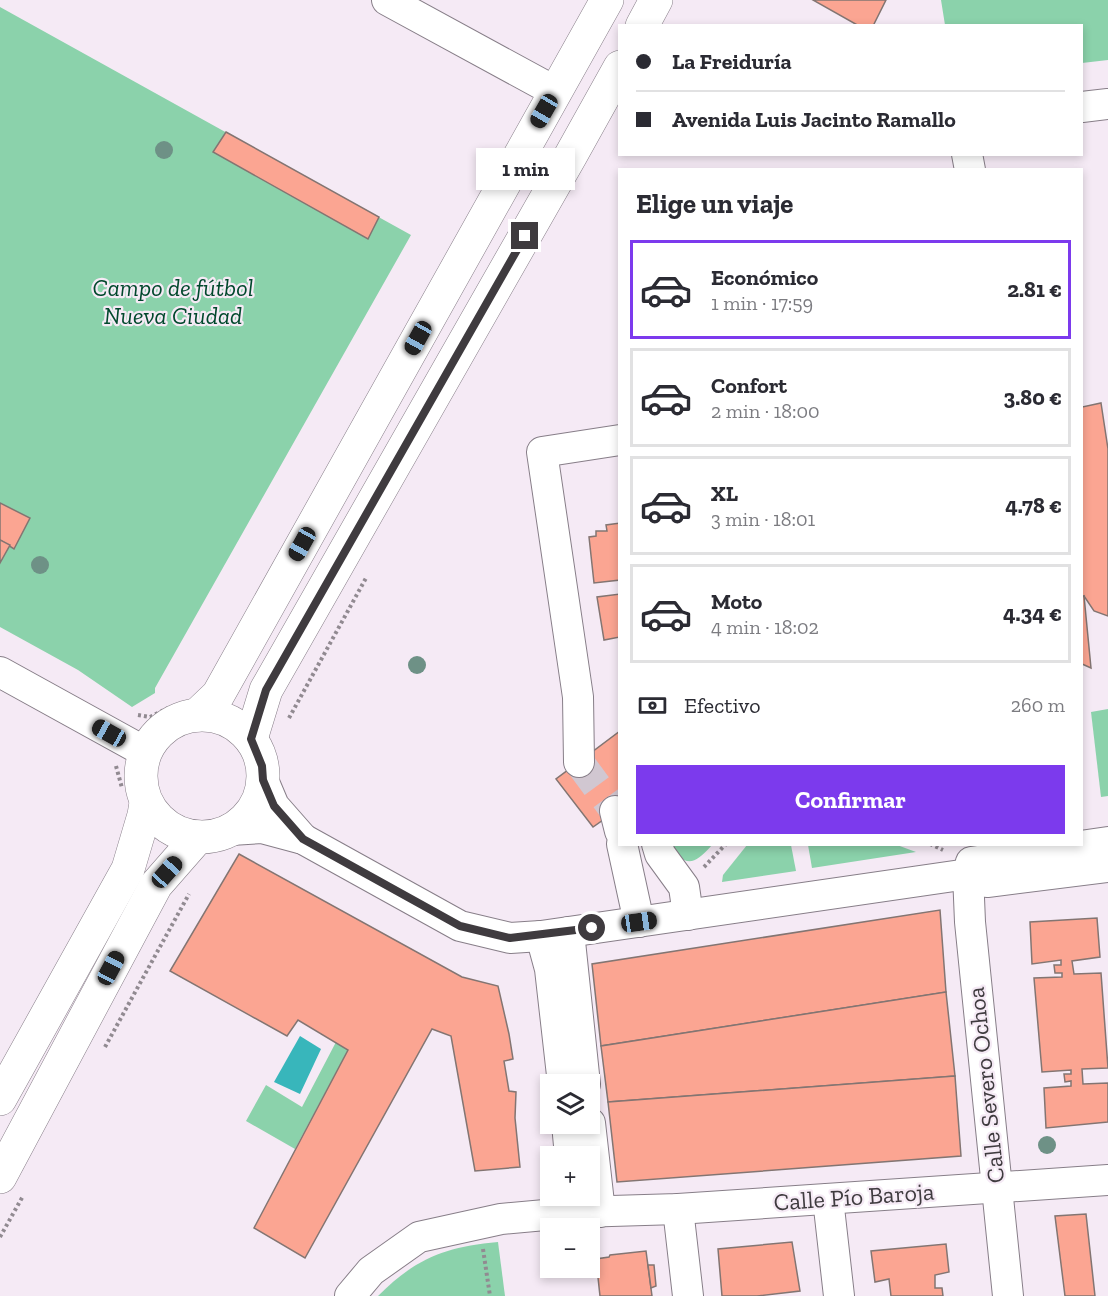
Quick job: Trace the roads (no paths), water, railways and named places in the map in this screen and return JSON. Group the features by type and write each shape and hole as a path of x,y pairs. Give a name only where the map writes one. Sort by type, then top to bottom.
{"main road":[{"path":"197,715 218,695 607,0"},
{"path":"643,24 656,0"},
{"path":"251,739 266,690 618,71"},
{"path":"207,715 226,719 251,739 262,766 263,780 256,804 250,814 231,830 217,836 198,837 172,830 155,816 146,802 140,784 145,752 155,735 174,721 207,715"},
{"path":"0,1099 128,869 146,802"},
{"path":"12,1186 156,885 198,837"}],"street":[{"path":"387,0 556,92"},
{"path":"1083,107 1108,104"},
{"path":"579,762 578,697 542,452 618,440"},
{"path":"0,672 145,752"},
{"path":"263,780 274,806 303,839"},
{"path":"231,830 262,828 303,839 460,926 510,938 555,934 968,874 987,882 1108,867"},
{"path":"1083,846 1108,842"},
{"path":"622,846 639,922"},
{"path":"658,846 660,854 684,887 688,915"},
{"path":"968,874 971,862 1081,846"},
{"name":"Calle Severo Ochoa","path":"968,874 1008,1296"},
{"path":"555,934 550,969 562,1074"},
{"path":"555,934 583,1074"},
{"name":"Calle Pío Baroja","path":"351,1296 371,1271 419,1237 501,1219 584,1206 678,1209 1108,1180"},
{"path":"828,1199 839,1296"},
{"path":"678,1209 688,1296"}],"water":[{"path":"300,1036 321,1049 300,1094 274,1082"}],"tunnel":[{"path":"579,762 615,811"}],"park label":[{"name":"Campo de fútbol Nueva Ciudad","path":"173,302"}]}
